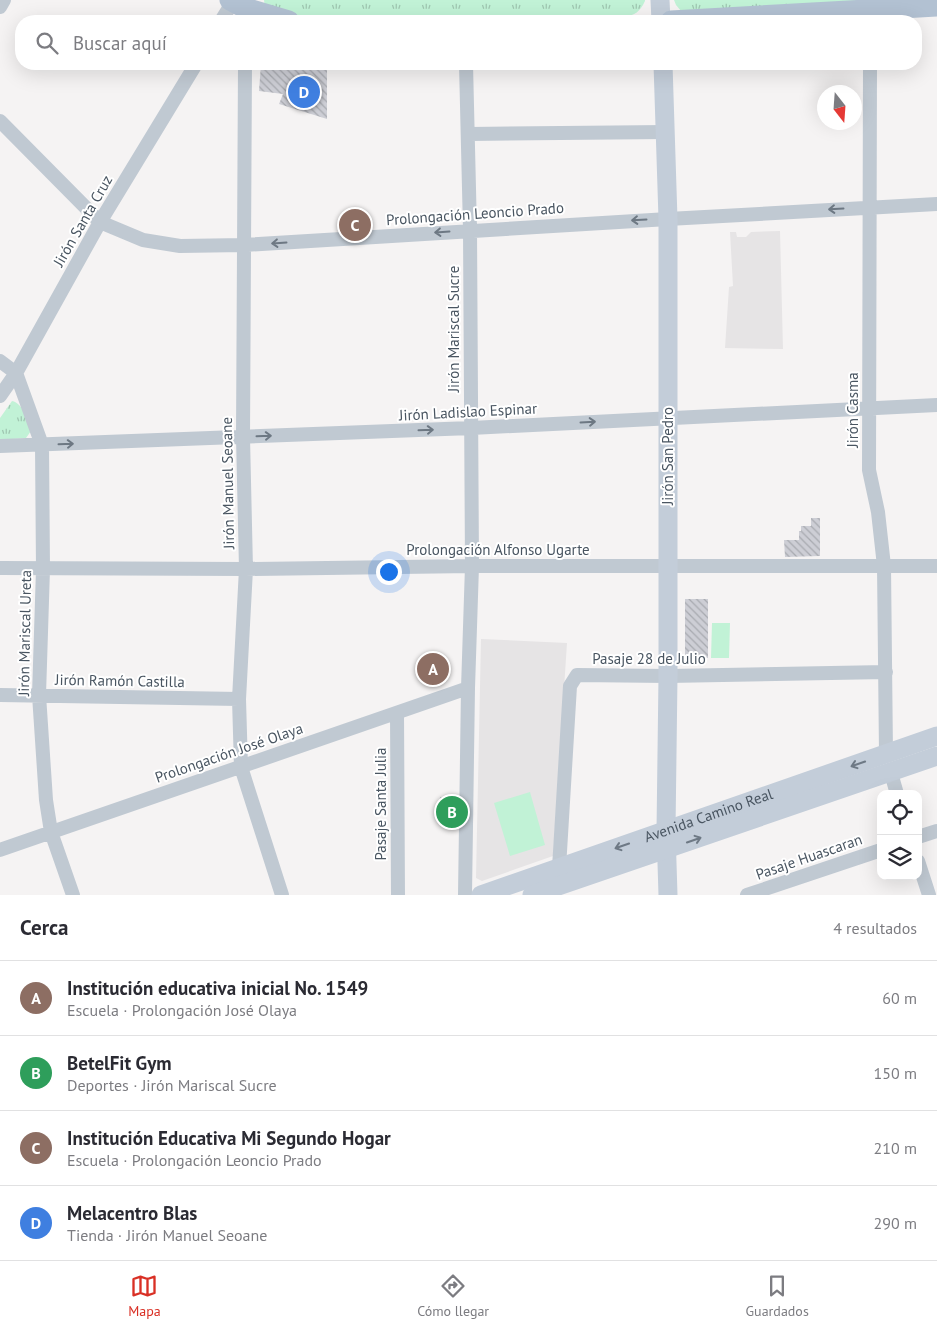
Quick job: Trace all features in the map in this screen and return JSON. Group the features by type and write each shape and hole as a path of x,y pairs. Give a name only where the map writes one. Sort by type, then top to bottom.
{"main road":[{"path":"660,0 661,15"},
{"path":"238,6 269,15"},
{"path":"877,15 937,6"},
{"name":"Jirón San Pedro","path":"663,70 668,219 666,840 668,895"},
{"name":"Avenida Camino Real","path":"532,895 666,840 937,736"},
{"name":"Avenida Camino Real","path":"481,895 559,868 666,840 891,773 937,756"}],"street":[{"path":"0,7 4,0"},
{"path":"228,15 238,6"},
{"name":"Jirón Santa Cruz","path":"0,396 16,373 100,222 192,70"},
{"name":"Jirón Manuel Seoane","path":"245,70 243,437 246,569 239,699 241,766 282,895"},
{"name":"Jirón Mariscal Sucre","path":"465,895 472,566 469,134 466,70"},
{"name":"Jirón Casma","path":"870,70 869,470 878,512 884,566 886,754"},
{"name":"Prolongación Leoncio Prado","path":"0,121 100,222 143,240 180,246 244,245 470,230 937,204"},
{"path":"469,134 666,132"},
{"path":"0,361 16,373"},
{"name":"Jirón Mariscal Ureta","path":"16,373 42,445 43,568 39,696 46,800 51,832 73,895"},
{"name":"Jirón Ladislao Espinar","path":"0,446 471,428 937,405"},
{"name":"Prolongación Alfonso Ugarte","path":"0,568 246,569 472,566 937,566"},
{"name":"Pasaje 28 de Julio","path":"559,868 570,686 572,680 577,675 668,676 886,672"},
{"name":"Prolongación José Olaya","path":"0,850 468,688"},
{"name":"Jirón Ramón Castilla","path":"0,695 239,699"},
{"name":"Pasaje Santa Julia","path":"397,713 398,895"},
{"path":"891,773 896,790"},
{"path":"922,836 937,831"},
{"name":"Pasaje Huascaran","path":"747,895 877,851"},
{"path":"922,872 930,895"}],"shaded area":[{"path":"780,231 783,349 725,348 729,287 733,286 730,232 736,232 737,237 746,237 751,232"},
{"path":"481,639 567,643 553,856 482,881 476,878"}],"green space":[{"path":"264,0 645,0 641,8 631,15 283,15 265,8"},
{"path":"674,0 893,0 681,11"},
{"path":"12,401 16,402 22,409 31,431 26,438 0,440 0,418"},
{"path":"712,623 730,623 729,658 711,658"},
{"path":"530,792 545,845 510,856 494,803"}],"building":[{"path":"261,70 327,70 327,119 279,104 283,94 259,91"},
{"path":"811,518 820,518 820,556 785,557 784,540 799,540 801,526 811,526"},
{"path":"685,599 708,599 708,658 685,658"},
{"path":"440,797 457,797 456,823 439,823"}],"place":[{"name":"Melacentro Blas","path":"304,92"},
{"name":"Institución Educativa Mi Segundo Hogar","path":"355,225"},
{"name":"Institución educativa inicial No. 1549","path":"433,669"},
{"name":"BetelFit Gym","path":"452,812"}]}
